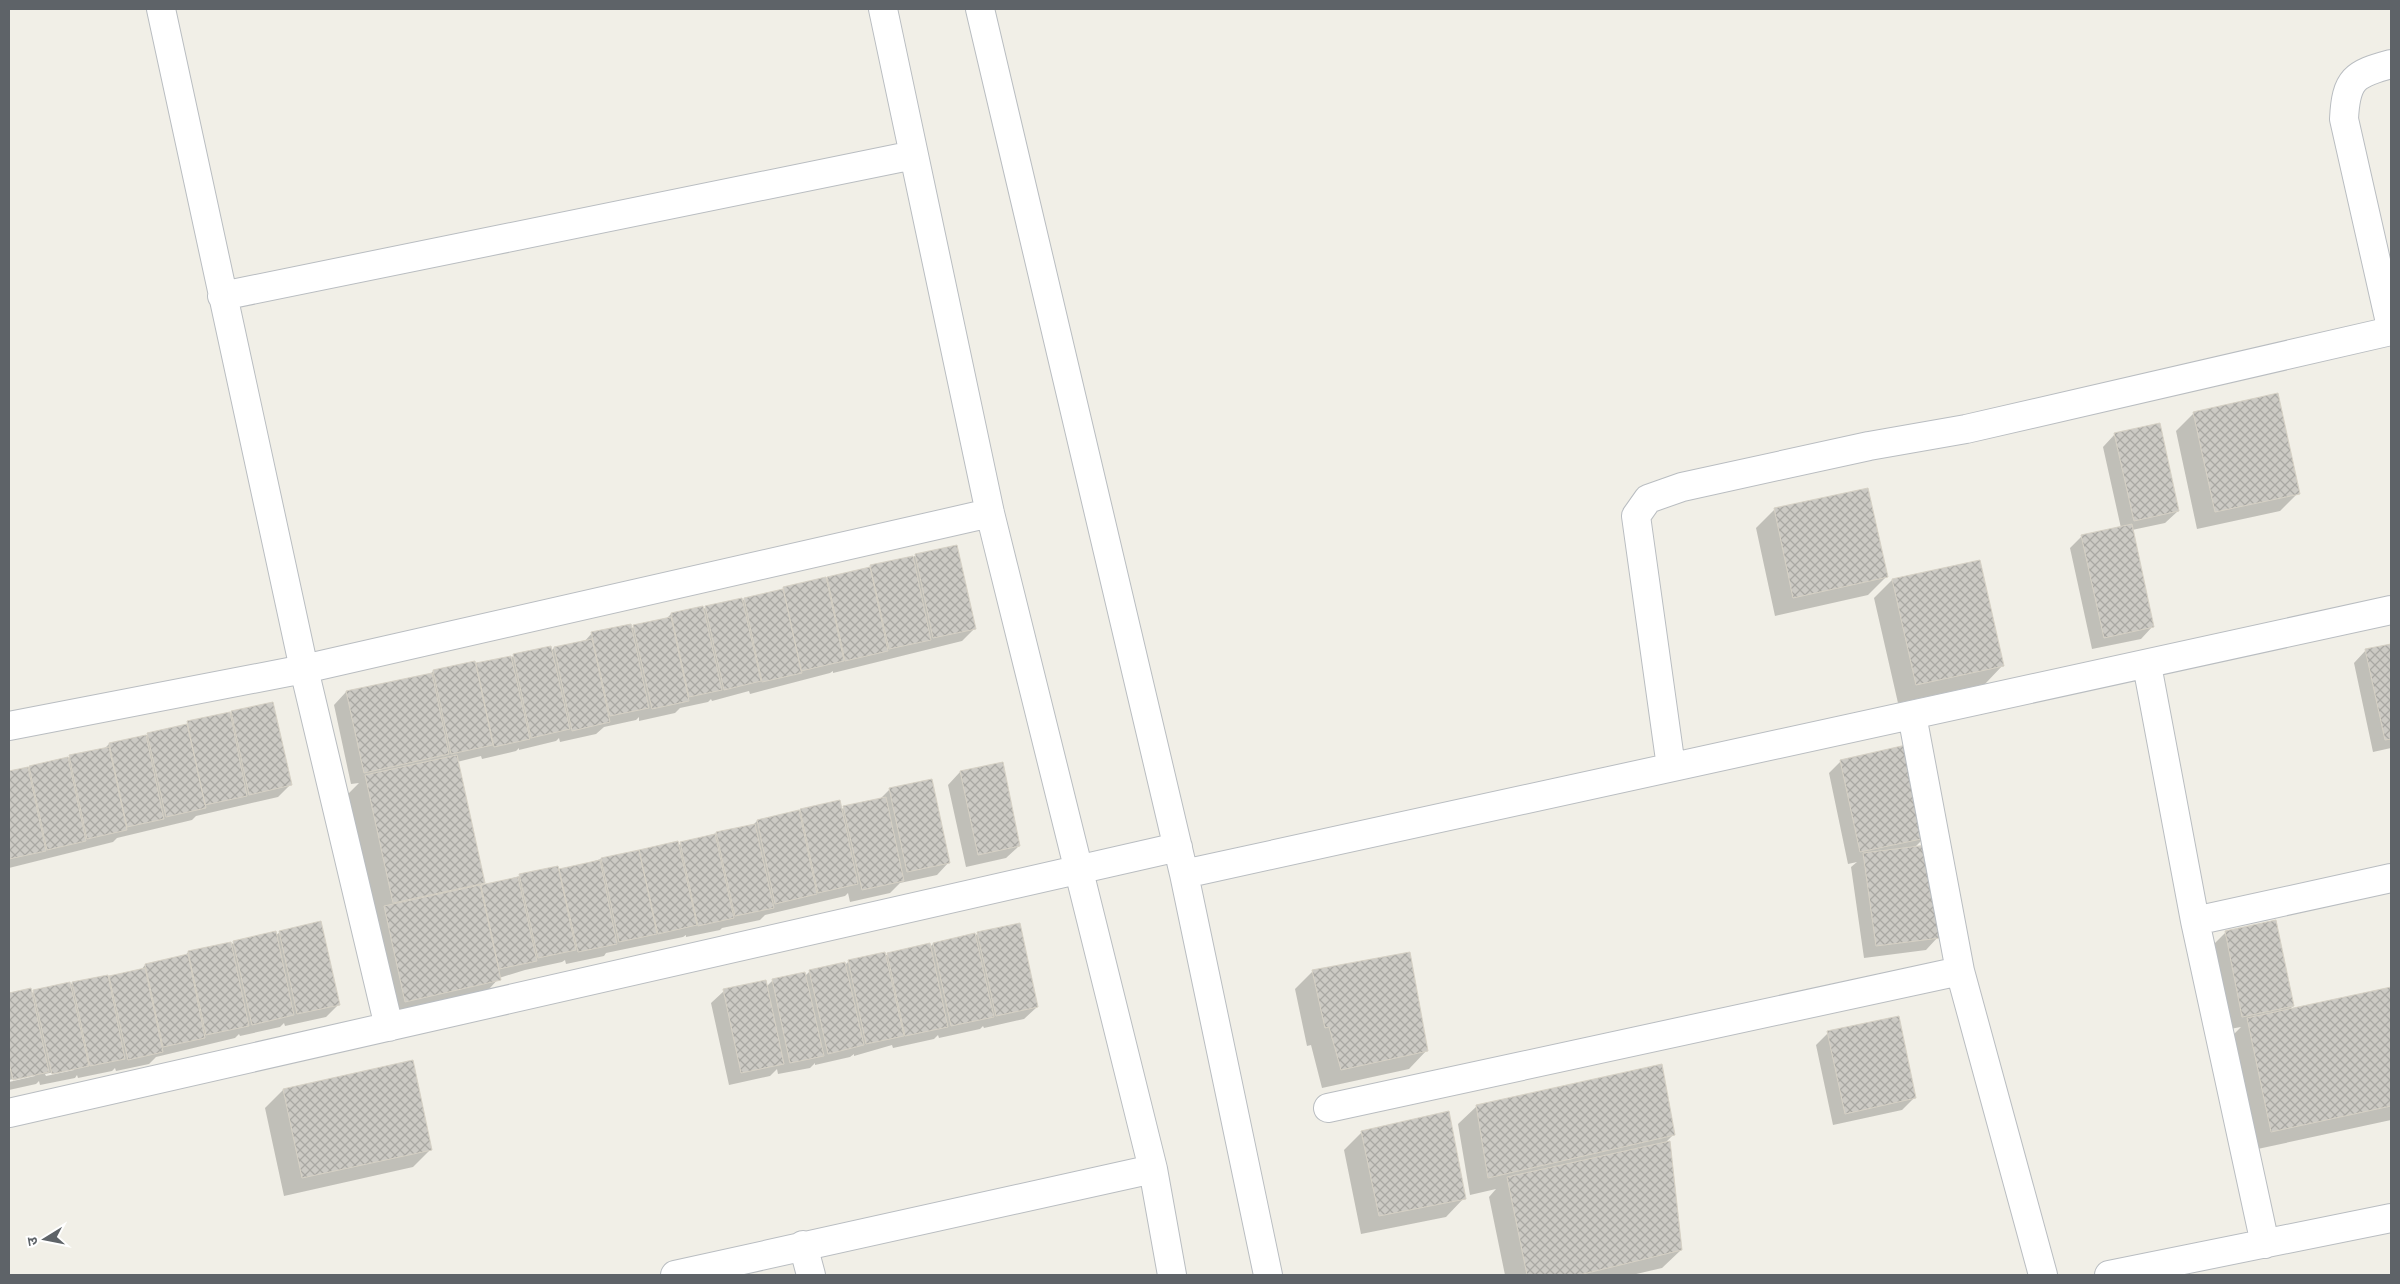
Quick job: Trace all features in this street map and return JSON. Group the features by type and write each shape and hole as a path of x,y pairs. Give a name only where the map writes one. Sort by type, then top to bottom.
{"street":[{"path":"161,9 304,669 389,1027"},
{"path":"883,9 990,513 1154,1169 1172,1275"},
{"path":"980,9 1178,847 1268,1275"},
{"path":"1671,767 1636,516 1648,499 1682,486 1869,446 1975,427 2391,329 2344,119 2345,97 2356,76 2391,64"},
{"path":"222,296 914,155"},
{"path":"9,726 304,669 990,513"},
{"path":"1184,874 2147,665 2391,610"},
{"path":"2147,665 2195,921 2265,1244"},
{"path":"1912,716 1960,971 2043,1275"},
{"path":"9,1113 1078,868 1178,847"},
{"path":"2195,921 2391,878"},
{"path":"1328,1108 1960,971"},
{"path":"675,1275 803,1245 1154,1169"},
{"path":"2109,1275 2391,1218"},
{"path":"803,1245 811,1275"}],"building":[{"path":"2278,393 2300,494 2215,512 2193,412"},
{"path":"2160,423 2179,511 2134,521 2114,433"},
{"path":"1868,488 1888,577 1793,598 1774,508"},
{"path":"2132,524 2154,627 2104,638 2081,535"},
{"path":"957,545 976,629 933,638 915,554"},
{"path":"913,556 931,640 889,649 870,565"},
{"path":"1980,560 2004,666 1916,685 1892,579"},
{"path":"870,567 888,651 845,661 827,577"},
{"path":"826,577 844,661 801,671 783,587"},
{"path":"783,589 802,673 762,682 744,598"},
{"path":"742,598 761,681 724,690 705,606"},
{"path":"703,606 722,690 689,697 671,613"},
{"path":"671,617 689,701 652,709 633,625"},
{"path":"631,624 649,708 610,716 591,632"},
{"path":"592,639 610,722 572,731 554,647"},
{"path":"2391,644 2391,739 2385,740 2365,649"},
{"path":"551,646 570,729 531,738 513,654"},
{"path":"511,656 530,739 494,747 476,663"},
{"path":"475,661 493,745 451,754 433,670"},
{"path":"432,673 449,754 364,773 346,691"},
{"path":"273,702 292,785 249,795 231,711"},
{"path":"230,712 247,796 205,805 187,721"},
{"path":"187,724 206,808 166,817 147,733"},
{"path":"146,735 164,819 127,827 109,743"},
{"path":"1906,745 1926,838 1860,852 1840,760"},
{"path":"109,747 127,830 87,839 69,755"},
{"path":"457,755 485,883 393,903 365,775"},
{"path":"68,757 86,841 47,850 29,766"},
{"path":"1003,762 1020,846 978,855 960,771"},
{"path":"28,767 46,851 9,859 9,771"},
{"path":"932,779 950,863 907,872 889,788"},
{"path":"886,797 904,881 862,890 843,806"},
{"path":"840,800 858,884 818,893 800,809"},
{"path":"799,810 817,894 775,904 757,820"},
{"path":"755,824 774,908 735,916 716,832"},
{"path":"715,834 734,918 698,926 680,842"},
{"path":"678,841 697,925 658,934 639,850"},
{"path":"1927,845 1940,938 1876,946 1863,853"},
{"path":"639,850 657,934 619,942 601,858"},
{"path":"600,860 617,944 578,952 559,869"},
{"path":"558,866 576,950 538,958 519,874"},
{"path":"518,877 537,961 499,969 481,885"},
{"path":"480,885 501,980 405,1002 384,906"},
{"path":"2276,920 2294,1006 2242,1017 2225,931"},
{"path":"321,921 340,1005 297,1014 279,931"},
{"path":"1020,923 1038,1007 996,1016 977,932"},
{"path":"276,931 294,1015 252,1025 233,941"},
{"path":"975,933 994,1017 951,1026 933,943"},
{"path":"231,942 249,1026 206,1035 188,951"},
{"path":"930,943 948,1027 905,1036 887,953"},
{"path":"885,952 904,1036 866,1044 848,960"},
{"path":"1410,952 1428,1051 1341,1070 1329,1027 1325,1028 1312,970"},
{"path":"188,954 205,1038 163,1047 145,964"},
{"path":"845,962 864,1045 828,1054 809,970"},
{"path":"145,968 163,1052 128,1060 109,976"},
{"path":"805,972 824,1056 790,1063 772,979"},
{"path":"108,975 125,1059 90,1066 72,982"},
{"path":"766,980 784,1064 741,1073 723,989"},
{"path":"70,982 89,1066 52,1074 33,990"},
{"path":"2391,987 2391,1106 2271,1132 2247,1018"},
{"path":"31,988 49,1072 13,1080 9,1063 9,993"},
{"path":"1899,1016 1916,1098 1845,1114 1827,1031"},
{"path":"413,1060 432,1150 302,1178 283,1089"},
{"path":"1662,1064 1675,1135 1488,1178 1476,1105"},
{"path":"1449,1111 1466,1199 1379,1216 1361,1131"},
{"path":"1670,1141 1682,1250 1579,1275 1527,1275 1507,1177"}]}
